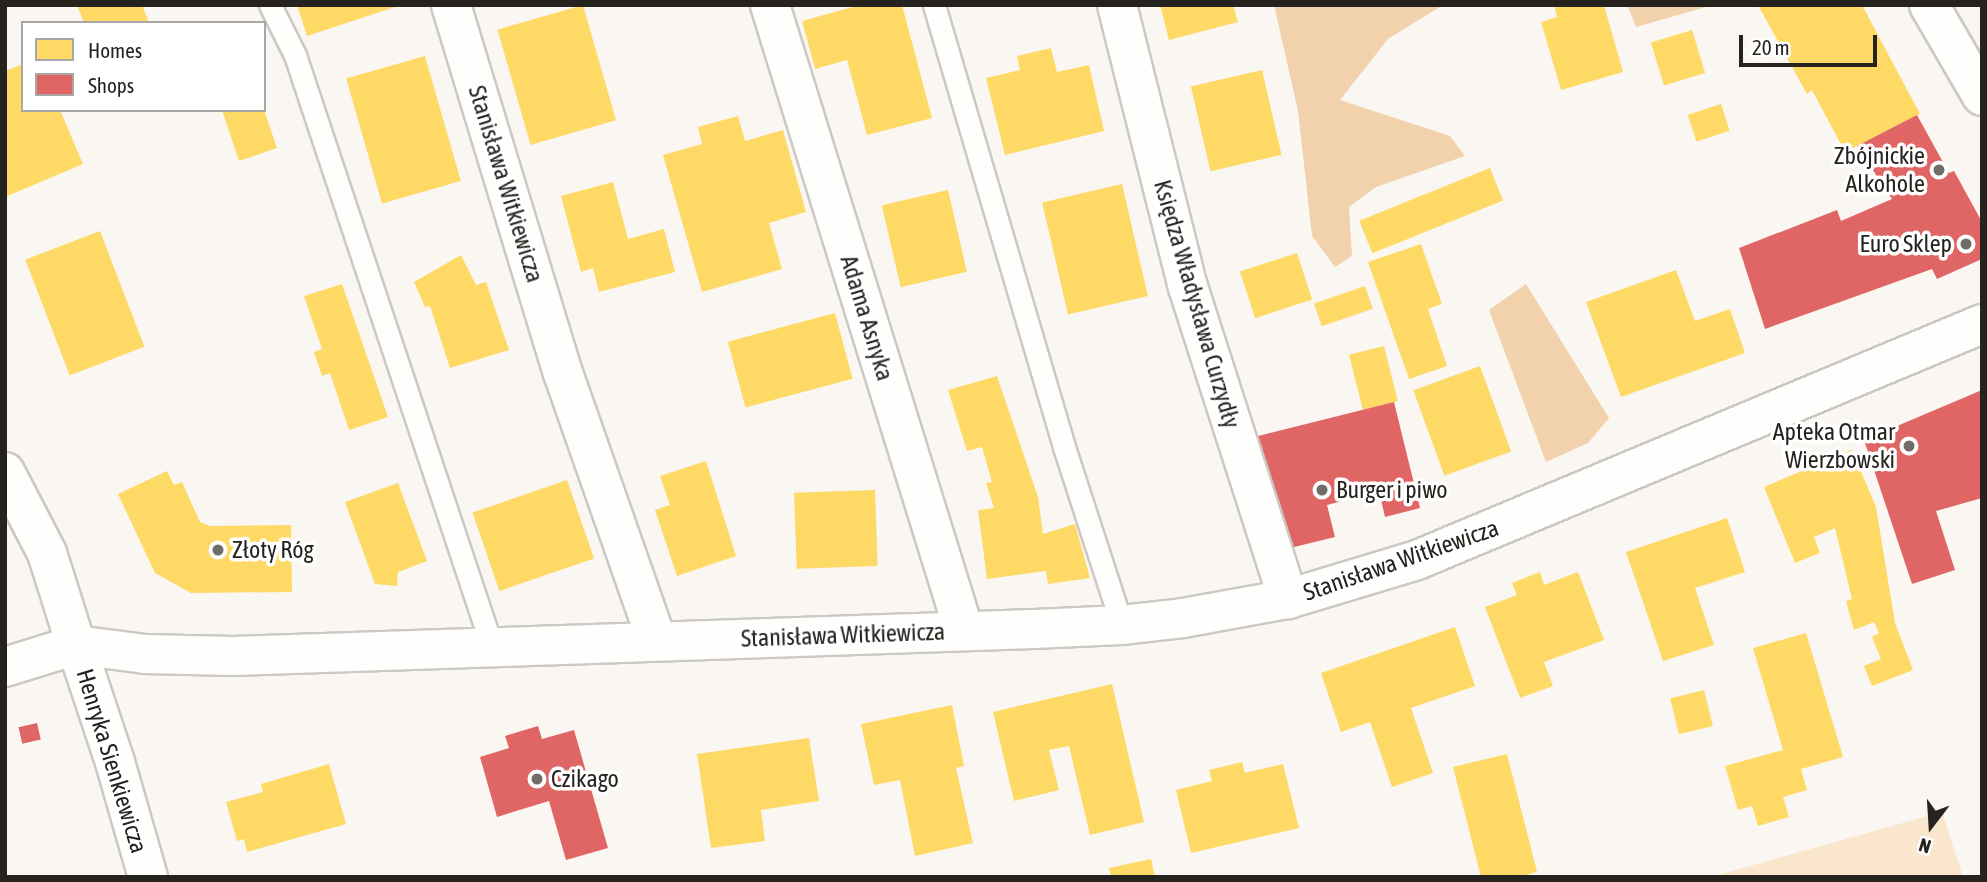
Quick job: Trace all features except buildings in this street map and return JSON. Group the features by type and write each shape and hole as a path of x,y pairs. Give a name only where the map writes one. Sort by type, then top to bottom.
{"street":[{"name":"Stanisława Witkiewicza","path":"451,5 564,373 657,641"},
{"name":"Adama Asnyka","path":"770,5 964,631"},
{"name":"Księdza Władysława Curzydły","path":"1117,5 1188,287 1288,599"},
{"path":"1928,5 1982,96"},
{"name":"Stanisława Witkiewicza","path":"76,645 145,654 233,656 1122,625 1183,618 1288,599 1417,560 1982,324"},
{"name":"Henryka Sienkiewicza","path":"5,472 47,553 148,877"},
{"path":"5,667 76,645"}],"lane":[{"path":"270,5 295,55 492,648"},
{"path":"934,5 1064,447 1122,625"}],"shaded area":[{"path":"1274,5 1443,5 1388,39 1340,100 1450,136 1465,156 1376,187 1349,207 1352,256 1335,267 1312,236 1298,111"},
{"path":"1627,5 1713,5 1636,27"},
{"path":"1526,284 1609,418 1588,443 1546,462 1489,310"},
{"path":"1942,812 1963,877 1721,877 1721,874"}],"place":[{"name":"Zbójnickie Alkohole","path":"1939,170"},
{"name":"Euro Sklep","path":"1966,244"},
{"name":"Apteka Otmar Wierzbowski","path":"1909,446"},
{"name":"Burger i piwo","path":"1322,490"},
{"name":"Złoty Róg","path":"218,550"},
{"name":"Czikago","path":"537,779"}]}
